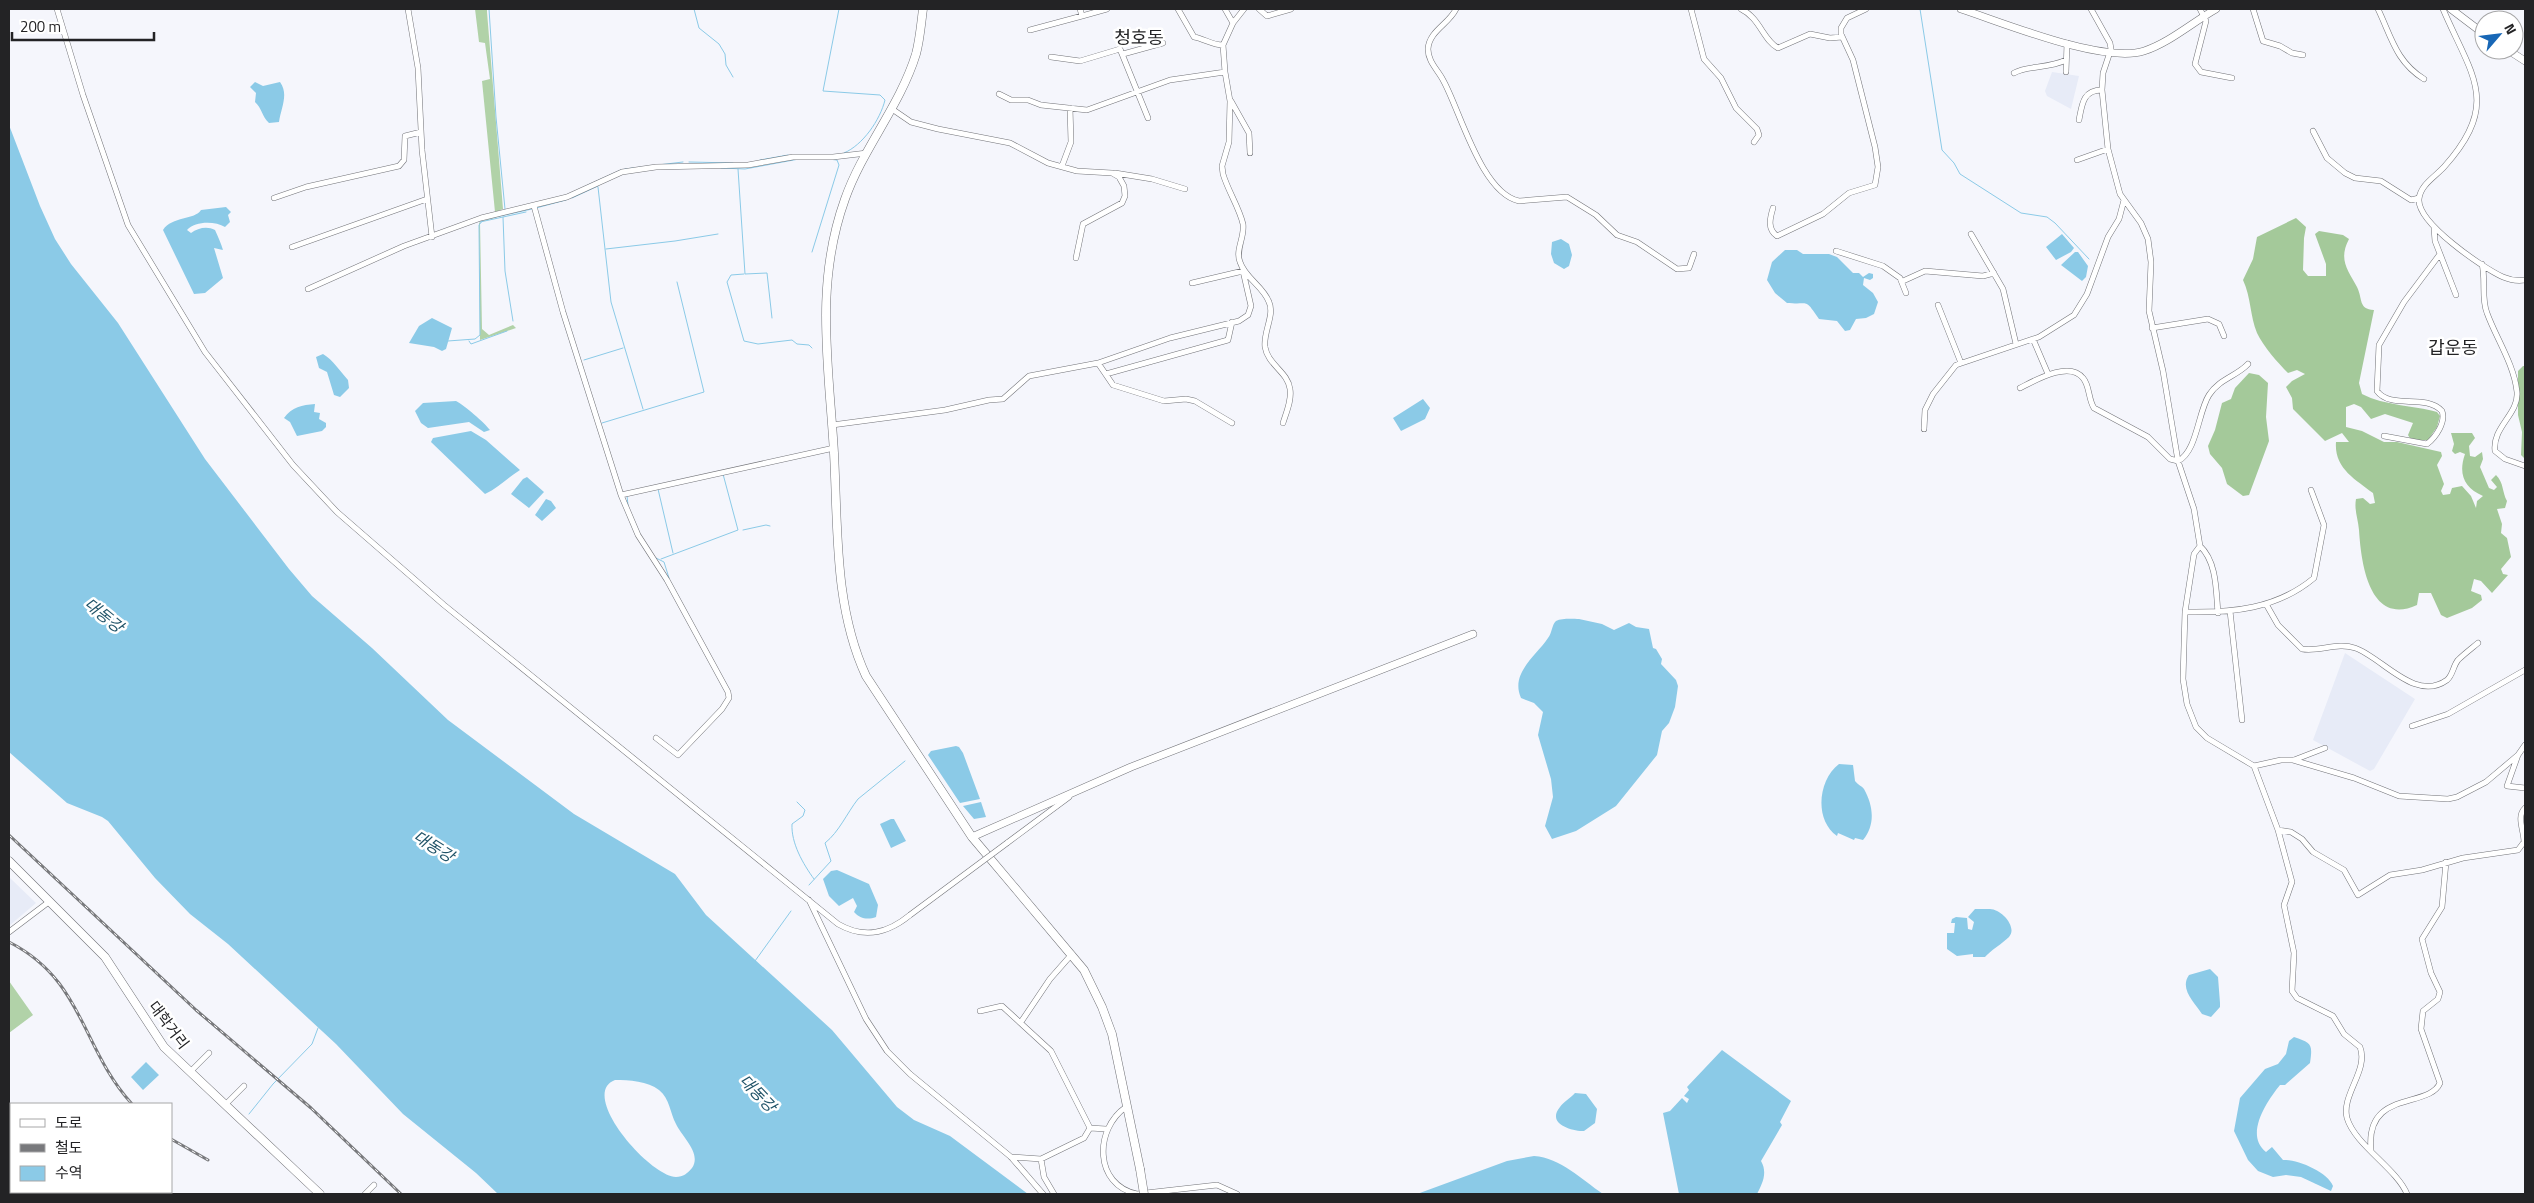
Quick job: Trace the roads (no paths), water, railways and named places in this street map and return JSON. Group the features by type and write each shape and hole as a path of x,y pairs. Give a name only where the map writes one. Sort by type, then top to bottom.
{"main road":[{"path":"923,9 916,52 892,109 852,181 834,230 826,279 824,314 842,590 847,626 855,652 881,701 972,837 1084,970 1102,1007 1112,1034 1144,1194"},
{"name":"대학거리","path":"9,861 105,957 160,1041 190,1072 320,1194"}],"street":[{"path":"58,9 83,94 128,225 205,352 293,465 337,512 444,605 838,924 858,933 878,933 889,929 1074,793"},
{"path":"408,9 418,68 421,132 432,237"},
{"path":"1080,9 1082,16"},
{"path":"1030,30 1107,9"},
{"path":"1178,9 1194,37 1203,38 1212,45 1223,45"},
{"path":"1225,9 1233,23"},
{"path":"832,425 944,410 989,400 1003,399 1030,376 1098,363 1170,338 1245,318 1251,306 1244,271 1238,256 1243,237 1243,225 1226,186 1222,166 1229,142 1230,101 1223,45 1233,23 1244,9"},
{"path":"1258,9 1267,16 1291,9"},
{"path":"1456,9 1431,38 1429,56 1443,79 1479,160 1498,188 1512,199 1519,201 1567,197 1596,215 1617,235 1637,242 1677,269 1689,268 1694,254"},
{"path":"1691,9 1704,59 1724,83 1736,108 1757,130 1759,135 1754,142"},
{"path":"1741,9 1754,17 1770,41 1778,48 1810,34 1830,38 1842,37"},
{"path":"1773,208 1769,221 1773,233 1777,236 1823,214 1849,193 1875,185 1878,167 1875,147 1853,60 1842,37 1841,28 1848,18 1866,9"},
{"path":"1961,9 2067,43 2109,54 2128,55 2144,51 2202,12 2216,9"},
{"path":"2091,9 2110,43 2109,54 2103,73 2102,90 2108,149 2120,194 2140,223 2148,239 2150,262 2149,311 2152,328 2163,370 2178,461 2194,509 2200,546 2204,550 2213,573 2218,613"},
{"path":"2252,9 2263,41 2280,46 2292,53 2303,55"},
{"path":"2378,9 2401,60 2412,72 2424,79"},
{"path":"2443,9 2476,82 2477,111 2467,137 2452,158 2426,185 2419,198 2420,207 2434,228 2482,264 2503,277 2516,281 2525,280"},
{"path":"2451,9 2474,26"},
{"path":"2202,12 2206,21 2195,64 2202,72 2232,78"},
{"path":"1123,54 1163,43"},
{"path":"2066,72 2067,43"},
{"path":"1051,57 1080,61 1116,48 1120,49 1148,118"},
{"path":"2014,73 2022,69 2052,66 2066,60"},
{"path":"999,94 1011,100 1022,99 1041,105 1096,108 1170,80 1225,72"},
{"path":"2079,120 2084,98 2090,93 2102,90"},
{"path":"1230,101 1248,133 1250,153"},
{"path":"1062,166 1071,142 1070,108"},
{"path":"892,109 911,122 938,130 1010,143 1038,159 1062,166 1086,172 1112,173 1152,179 1185,189"},
{"path":"274,198 306,187 399,166 404,160 405,136 421,132"},
{"path":"2313,132 2327,158 2345,173 2364,180 2381,181 2406,198 2419,198"},
{"path":"2077,160 2108,149"},
{"path":"308,289 372,260 481,218 567,198 615,175 633,170 686,165 748,165 794,157 833,157 866,153"},
{"path":"1076,258 1083,224 1115,208 1122,203 1125,196 1124,186 1119,177 1112,173"},
{"path":"292,247 427,199"},
{"path":"1924,428 1926,410 1933,394 1947,373 1961,363 2033,340 2065,322 2082,306 2105,245 2119,219 2124,200"},
{"path":"534,206 564,312 621,495 638,535 667,580 728,692 729,698 722,709 678,755 656,738"},
{"path":"1794,228 1796,235"},
{"path":"2434,228 2432,234 2456,296"},
{"path":"1972,234 1986,256 2006,297 2016,344"},
{"path":"1836,251 1883,266 1903,281 1906,293"},
{"path":"2384,436 2427,444 2443,421 2442,410 2437,405 2427,402 2389,399 2380,395 2377,386 2378,345 2404,302 2440,254"},
{"path":"2482,264 2487,313 2503,350 2517,391 2514,408 2499,430 2494,444 2495,451 2505,459 2525,466"},
{"path":"1192,283 1244,271"},
{"path":"1244,271 1262,290 1271,306 1264,335 1266,349 1273,364 1288,380 1291,391 1283,423"},
{"path":"1903,281 1925,271 1983,276 1994,273"},
{"path":"1938,304 1961,363"},
{"path":"2152,328 2208,319 2220,324 2224,336"},
{"path":"1106,374 1228,340 1232,322"},
{"path":"2033,340 2048,374"},
{"path":"1098,363 1113,386 1164,401 1186,399 1195,401 1232,423"},
{"path":"2178,461 2189,451 2209,395 2225,379 2248,364"},
{"path":"2020,388 2048,374 2070,371 2082,376 2094,408 2148,437 2170,459 2178,461"},
{"path":"621,495 834,448"},
{"path":"2185,612 2218,613 2266,604 2292,595 2314,578 2324,525 2311,490"},
{"path":"2200,546 2194,554 2185,612 2183,679 2191,719 2207,738 2254,766 2278,830 2292,882 2284,905 2294,953 2292,991 2297,998 2333,1016 2344,1034 2360,1047 2361,1061 2346,1105 2346,1112 2351,1127 2407,1194"},
{"path":"2266,604 2278,625 2302,649 2331,646 2353,647 2391,672 2416,684 2437,685 2449,679 2458,660 2478,643"},
{"path":"2230,611 2242,720"},
{"path":"972,837 1227,729 1473,634"},
{"path":"2412,726 2448,714 2525,670"},
{"path":"2254,766 2281,760 2293,760 2354,778 2398,796 2448,799 2457,797 2486,782 2518,755 2525,746"},
{"path":"2293,760 2325,748"},
{"path":"2518,755 2507,786 2525,788"},
{"path":"2278,830 2291,832 2302,839 2313,852 2344,870 2358,895 2386,877 2422,870 2446,862 2524,849 2520,814 2525,808"},
{"path":"2371,1150 2370,1137 2372,1126 2378,1118 2405,1100 2432,1091 2438,1087 2440,1082 2421,1029 2423,1011 2438,1000 2440,992 2431,973 2422,939 2423,934 2442,907 2446,862"},
{"path":"809,900 866,1018 887,1051 910,1074 1011,1157 1043,1194"},
{"path":"9,932 50,902"},
{"path":"1021,1022 1050,979 1072,954"},
{"path":"980,1011 1002,1006 1051,1051 1090,1128"},
{"path":"190,1072 209,1053"},
{"path":"225,1105 244,1086"},
{"path":"1126,1107 1117,1113 1106,1129 1104,1153 1108,1174 1114,1183 1129,1192 1149,1194 1217,1185 1237,1194"},
{"path":"1011,1157 1041,1159 1084,1138 1090,1128"},
{"path":"1090,1128 1106,1129"},
{"path":"1041,1159 1041,1168 1054,1194"},
{"path":"365,1194 374,1185"}],"water":[{"path":"255,82 263,86 280,82 283,87 284,101 279,122 269,123 255,102 256,93 250,87"},
{"name":"대동강","path":"9,125 40,206 55,239 71,264 118,323 205,459 289,569 312,596 372,648 448,720 574,814 675,874 706,915 832,1030 897,1107 914,1120 950,1136 1028,1194 498,1194 476,1173 403,1114 336,1044 228,944 190,914 155,878 108,821 67,803 9,752","holes":["615,1080 649,1085 655,1087 663,1094 676,1124 690,1145 695,1157 692,1168 687,1173 676,1177 664,1173 635,1150 611,1117 605,1101 606,1088"]},
{"path":"226,207 231,212 228,215 230,222 225,227 205,223 195,225 187,230 191,233 203,228 215,230 223,250 214,248 223,278 205,293 194,294 163,230 172,222 194,215 201,210"},
{"path":"2062,234 2074,248 2071,252 2056,260 2046,247"},
{"path":"1561,239 1569,244 1572,255 1569,266 1564,269 1554,263 1551,254 1552,242"},
{"path":"1785,250 1797,250 1803,254 1829,254 1837,257 1853,273 1859,273 1863,277 1869,273 1873,274 1873,278 1870,280 1864,278 1863,285 1873,293 1878,302 1874,314 1866,318 1856,319 1850,330 1845,331 1837,321 1819,319 1809,305 1787,303 1775,293 1767,280 1772,262"},
{"path":"2075,252 2078,252 2088,266 2086,277 2082,281 2061,265"},
{"path":"432,318 452,328 446,349 442,351 434,347 409,343 419,326"},
{"path":"323,354 333,362 348,380 349,388 340,397 334,395 327,372 319,368 316,357"},
{"path":"1423,399 1430,408 1425,419 1401,431 1393,418"},
{"path":"456,401 474,414 490,430 484,432 469,422 428,428 421,423 415,411 423,403"},
{"path":"315,404 314,412 320,413 319,419 326,423 326,427 322,431 297,436 290,422 284,418 290,411 298,407"},
{"path":"471,431 486,440 520,470 485,494 431,442 433,438"},
{"path":"527,477 544,492 529,508 511,494 523,479"},
{"path":"546,499 551,501 556,508 542,521 535,515"},
{"path":"1579,619 1602,624 1614,630 1629,623 1636,627 1649,629 1653,648 1656,649 1662,659 1661,664 1676,680 1678,686 1675,707 1669,723 1662,731 1657,755 1616,806 1576,831 1552,839 1545,826 1553,797 1551,779 1538,735 1543,712 1534,703 1521,698 1519,681 1526,665 1543,645 1556,621"},
{"path":"956,746 963,753 980,799 960,803 928,755 931,751"},
{"path":"1839,764 1853,765 1855,781 1864,789 1869,801 1872,814 1870,828 1863,840 1855,838 1854,840 1838,833 1837,836 1825,820 1822,810 1823,790 1832,771"},
{"path":"981,802 986,817 974,819 963,806"},
{"path":"894,819 906,841 891,848 880,824"},
{"path":"837,870 869,884 878,905 876,917 864,918 856,914 854,912 857,906 853,898 839,906 829,896 823,879 831,871"},
{"path":"1975,909 1990,909 1999,912 2010,924 2011,933 2009,937 1985,957 1973,957 1973,954 1957,956 1947,949 1947,933 1954,933 1955,923 1951,923 1952,919 1956,917 1967,918 1968,929 1972,930 1974,922 1968,917"},
{"path":"2210,969 2218,977 2220,1003 2220,1007 2211,1017 2202,1014 2189,996 2186,985 2189,975"},
{"path":"2294,1037 2310,1045 2310,1063 2285,1085 2280,1085 2269,1100 2260,1118 2257,1137 2260,1145 2266,1152 2272,1147 2283,1160 2304,1164 2319,1171 2333,1186 2331,1191 2301,1177 2286,1175 2273,1177 2258,1171 2248,1160 2234,1131 2240,1098 2265,1069 2278,1064 2286,1054 2289,1041"},
{"path":"1722,1050 1791,1101 1780,1122 1782,1125 1761,1161 1764,1174 1757,1194 1679,1194 1663,1113 1670,1111 1682,1098 1687,1103 1689,1099 1684,1096 1689,1090 1687,1087"},
{"path":"146,1062 159,1075 143,1090 131,1077"},
{"path":"1575,1093 1586,1094 1597,1109 1595,1123 1584,1131 1567,1128 1558,1122 1556,1118 1561,1105"},
{"path":"1534,1156 1562,1165 1603,1194 1417,1194 1507,1161"}],"waterway":[{"path":"489,9 496,117 505,209"},
{"path":"694,9 699,28 719,44 725,54 726,65 733,77"},
{"path":"839,9 823,91 880,95 885,100 883,108 870,131 858,144 844,153"},
{"path":"1920,9 1942,150 1954,163 1960,174 2021,213 2047,217 2089,259"},
{"path":"760,160 788,155"},
{"path":"794,155 813,155"},
{"path":"721,168 745,169 799,159"},
{"path":"812,252 839,165 837,160 828,159"},
{"path":"625,169 683,162"},
{"path":"689,162 733,163"},
{"path":"738,169 745,274 767,273 772,318"},
{"path":"588,185 621,170"},
{"path":"572,198 598,186"},
{"path":"598,187 611,302 643,409"},
{"path":"536,208 566,200"},
{"path":"487,219 532,209"},
{"path":"480,222 526,212"},
{"path":"503,217 505,271 513,321"},
{"path":"448,341 475,339 480,335 479,225 483,220"},
{"path":"606,249 718,234"},
{"path":"744,274 731,275 727,282 744,341 758,344 792,340 797,344 809,345 812,348"},
{"path":"602,423 704,392 677,282"},
{"path":"469,341 471,344 507,331"},
{"path":"584,360 623,348"},
{"path":"661,559 738,530 723,474"},
{"path":"658,489 673,553"},
{"path":"627,496 628,505"},
{"path":"743,530 766,525 770,526"},
{"path":"654,557 664,562 669,578"},
{"path":"809,885 831,861 825,843 839,828 858,799 905,761"},
{"path":"797,802 805,810 803,816 792,824 793,838 802,860 814,879"},
{"path":"755,961 791,911"},
{"path":"249,1114 273,1084 312,1044 318,1028"}],"railway":[{"path":"9,835 196,1010 311,1108 401,1194"},
{"path":"9,942 34,958 53,975 80,1016 115,1083 131,1103"},
{"path":"172,1140 208,1160"}],"district":[{"name":"청호동","path":"1139,37"},
{"name":"갑운동","path":"2453,347"}]}
